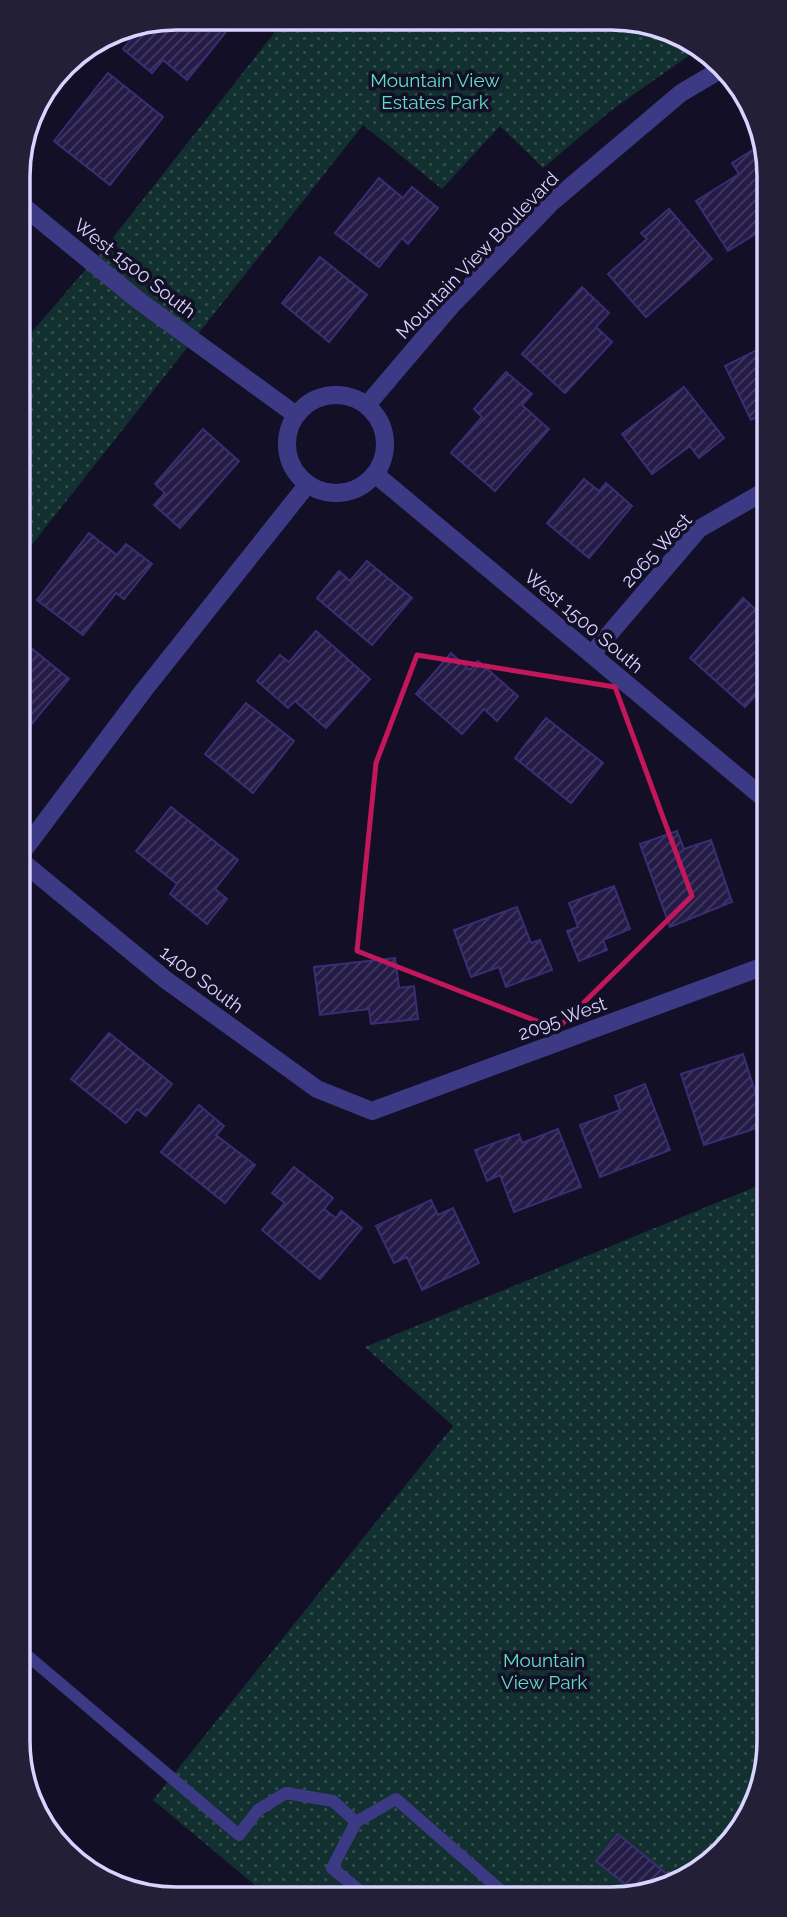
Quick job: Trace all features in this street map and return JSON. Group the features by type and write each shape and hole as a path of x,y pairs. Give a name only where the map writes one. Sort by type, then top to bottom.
{"street":[{"name":"Mountain View Boulevard","path":"367,405 452,305 551,203 681,93 715,72"},
{"name":"West 1500 South","path":"30,212 138,300 296,415"},
{"path":"337,395 353,397 367,405 378,418 385,434 386,451 381,467 370,481 356,490 340,494 323,492 307,485 296,474 289,460 286,444 289,428 296,415 314,400 337,395"},
{"name":"West 1500 South","path":"375,474 757,792"},
{"path":"30,844 144,690 307,485"},
{"name":"2065 West","path":"592,654 699,529 757,496"},
{"name":"1400 South","path":"30,866 166,980 317,1089 372,1111"},
{"name":"2095 West","path":"372,1111 757,969"}],"lane":[{"path":"30,1658 239,1835 258,1810 286,1793 332,1801 356,1822"},
{"path":"355,1887 332,1868 356,1822 396,1799 497,1887"}],"highlighted area":[{"path":"417,655 615,687 692,896 557,1029 357,951 376,763"}],"green space":[{"name":"Mountain View Estates Park","path":"277,30 621,30 659,37 692,53 613,109 543,168 500,126 442,189 363,125 30,547 30,334 111,240"},
{"name":"Mountain View Park","path":"757,1186 757,1751 750,1789 733,1823 715,1845 684,1868 649,1882 612,1887 257,1887 153,1800 453,1426 365,1347"}],"building":[{"path":"227,30 187,80 163,60 152,73 123,49 134,36 156,31"},
{"path":"108,73 163,117 110,185 54,141"},
{"path":"754,149 757,233 728,251 696,201 739,174 732,163"},
{"path":"379,178 403,198 412,187 438,208 408,244 402,238 379,267 335,233"},
{"path":"669,209 712,259 646,317 608,274 647,239 641,233"},
{"path":"320,257 367,295 329,342 282,303"},
{"path":"582,287 609,313 596,327 612,342 565,393 522,354"},
{"path":"757,350 757,417 751,420 725,366"},
{"path":"506,372 532,394 522,405 549,429 495,491 451,453 482,417 474,409"},
{"path":"684,387 724,438 699,458 690,446 652,474 622,434"},
{"path":"203,429 239,461 180,528 154,505 165,493 155,484"},
{"path":"584,479 599,491 606,483 632,506 589,558 547,523"},
{"path":"89,533 117,555 126,544 152,564 124,599 116,593 83,635 37,600"},
{"path":"367,561 412,598 372,645 317,598 339,571 350,581"},
{"path":"743,598 757,611 757,694 745,707 690,658"},
{"path":"316,631 370,679 326,728 295,701 288,708 257,681 280,655 289,662"},
{"path":"30,647 69,679 30,726"},
{"path":"451,653 470,670 478,661 518,696 497,721 484,709 462,734 416,694"},
{"path":"246,703 294,741 253,793 205,754"},
{"path":"546,718 603,763 571,803 515,758"},
{"path":"171,807 238,860 215,889 227,899 207,924 170,894 177,884 136,851"},
{"path":"677,831 684,849 711,840 732,902 670,927 640,844"},
{"path":"614,886 630,929 603,940 607,950 579,961 567,931 578,927 569,903"},
{"path":"517,907 531,943 540,940 552,970 506,987 499,967 471,977 454,930"},
{"path":"395,958 399,988 414,986 418,1019 371,1024 369,1009 320,1015 314,967"},
{"path":"109,1033 172,1084 146,1116 137,1109 126,1123 71,1079"},
{"path":"743,1054 757,1097 757,1128 704,1145 681,1074"},
{"path":"645,1084 670,1150 600,1177 580,1125 620,1110 615,1096"},
{"path":"199,1105 224,1126 216,1135 255,1165 225,1203 161,1152"},
{"path":"558,1129 581,1187 514,1212 500,1175 487,1181 475,1150 519,1134 522,1143"},
{"path":"294,1167 333,1198 324,1209 336,1218 341,1211 362,1228 320,1279 262,1230 285,1203 272,1193"},
{"path":"431,1200 438,1215 453,1208 479,1263 422,1290 407,1257 394,1263 376,1226"},
{"path":"618,1834 668,1875 628,1886 596,1861"}]}
